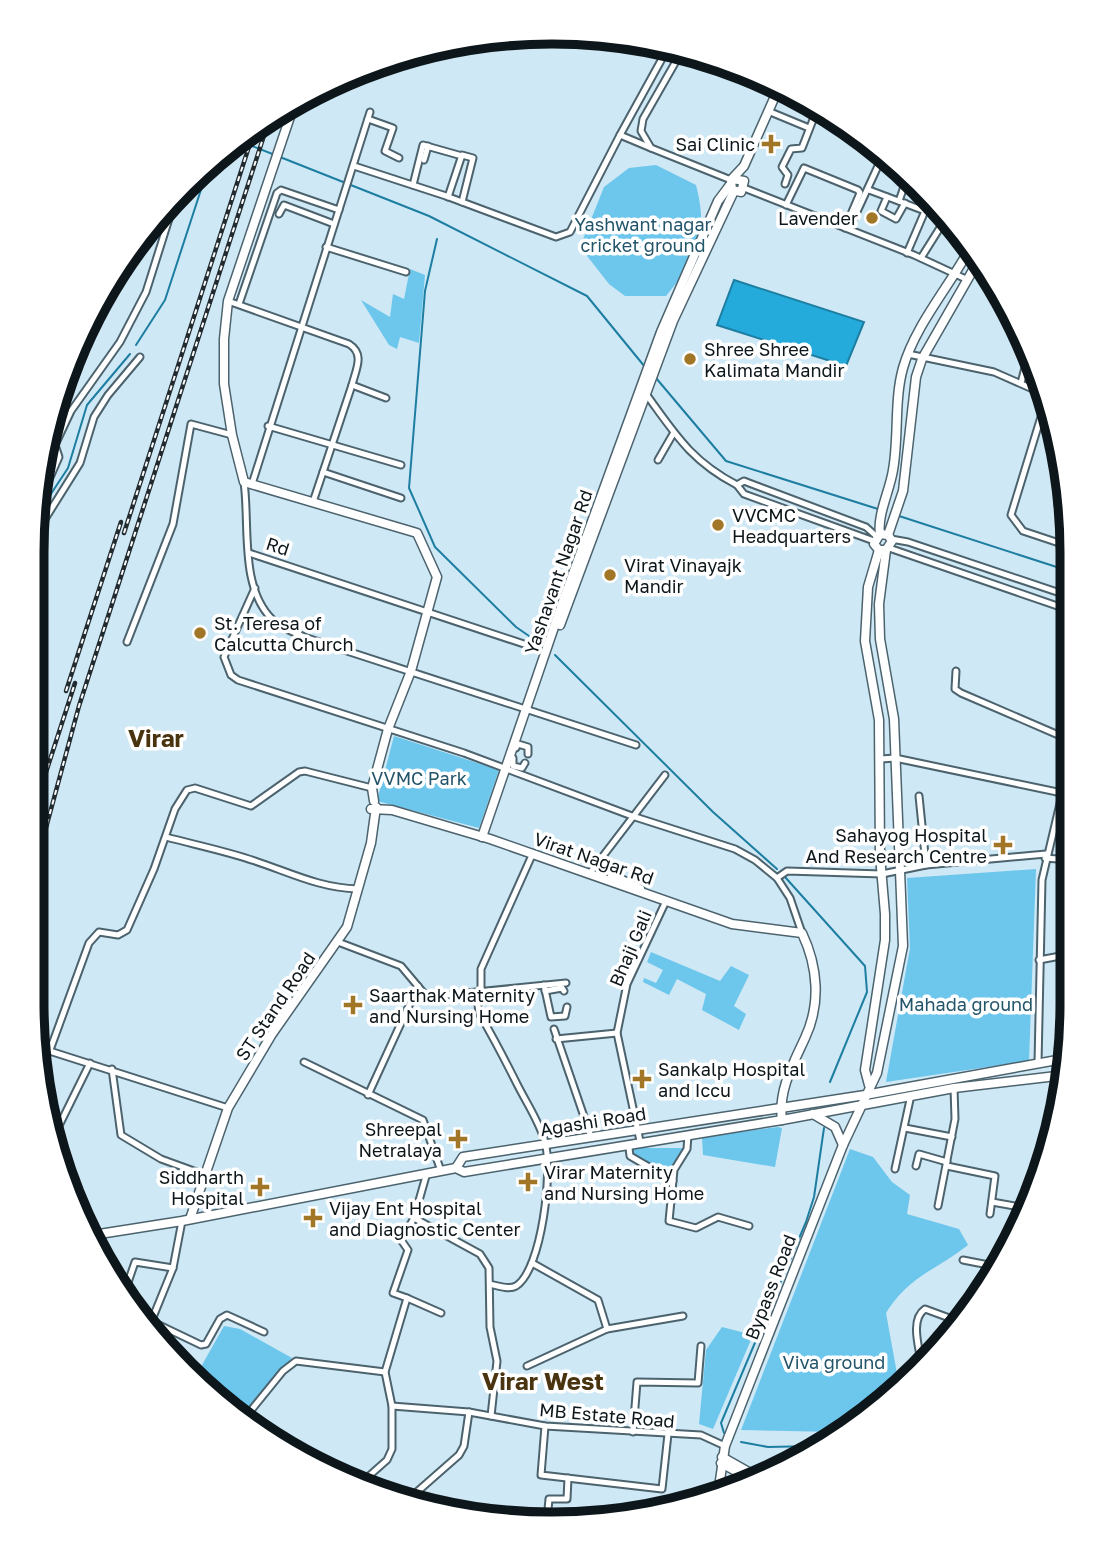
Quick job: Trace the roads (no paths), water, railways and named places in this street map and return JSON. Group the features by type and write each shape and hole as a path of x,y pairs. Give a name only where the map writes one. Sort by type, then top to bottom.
{"street":[{"path":"354,166 556,237 570,232 663,57"},
{"path":"651,148 641,131 643,120 677,60"},
{"path":"732,184 744,166 775,95"},
{"path":"50,1050 93,936 99,932 118,934 127,930 175,809 187,790 195,788 251,806 274,793 299,772 305,771 372,788 388,729 411,671 437,578 417,533 248,483 370,111"},
{"path":"768,111 809,128"},
{"name":"Rd","path":"290,117 229,301 223,363 232,435 248,483 249,553 543,651"},
{"path":"785,184 788,175 782,167 790,149 802,148 814,117"},
{"path":"368,120 394,128 385,151 399,158"},
{"path":"620,135 732,184 745,186 921,258 968,280"},
{"path":"413,185 423,145 473,158 461,202"},
{"path":"424,160 428,146"},
{"path":"448,197 462,156"},
{"path":"847,228 869,190 880,164"},
{"path":"744,166 745,186"},
{"path":"786,205 800,170 804,168 858,190 860,193 847,228"},
{"path":"732,184 741,178 745,186"},
{"name":"Yashavant Nagar Rd","path":"483,834 526,711 543,651 664,334 718,201 732,184"},
{"path":"887,197 881,211 896,219 906,188"},
{"path":"239,304 277,193 281,190 339,210"},
{"path":"869,190 925,211 907,253"},
{"path":"279,215 284,205 334,224"},
{"path":"56,444 71,411 120,342 146,292 169,218"},
{"path":"921,258 941,225"},
{"path":"326,247 406,272"},
{"path":"884,538 887,501 897,445 902,378 908,354 965,257"},
{"path":"869,1085 864,1070 885,940 879,720 865,641 868,586 884,538 901,504 913,394 922,359 974,269"},
{"path":"229,301 357,349 359,356 352,385 313,502"},
{"path":"908,354 994,372 1033,389"},
{"path":"45,519 80,463 94,417 107,395 140,357"},
{"path":"1021,383 1025,367"},
{"path":"543,651 646,394 647,382"},
{"path":"352,385 386,398"},
{"path":"646,394 673,434 696,459 737,485 744,494 884,538 1060,606"},
{"path":"1042,418 1011,515 1023,531 1060,543"},
{"path":"127,642 173,524 191,424 232,435"},
{"path":"268,426 401,465"},
{"path":"658,460 673,434"},
{"path":"49,481 57,464 55,448"},
{"path":"323,472 401,498"},
{"path":"737,485 744,481 866,527 884,538 908,542 1060,593"},
{"path":"890,487 904,491"},
{"name":"Bypass Road","path":"719,1483 725,1446 843,1145 869,1085 877,1073 904,946 894,719 880,639 879,604 884,538"},
{"path":"249,553 261,605 274,621 286,629 636,746"},
{"path":"255,588 224,657 231,675 275,693 508,765 522,768 525,763"},
{"path":"957,671 955,689 961,693 1060,736"},
{"path":"508,765 518,744 529,747 528,754"},
{"path":"881,759 895,758 1060,793"},
{"path":"508,765 632,816 735,849 778,877 790,898 812,959 815,999 806,1035 790,1068 781,1108 782,1120"},
{"path":"483,834 592,871 665,775"},
{"name":"ST Stand Road","path":"186,1220 228,1108 272,1034 347,928 369,847 374,806 372,788"},
{"path":"919,796 926,865"},
{"path":"1038,1063 1039,961 1045,856 1060,800"},
{"name":"Virat Nagar Rd","path":"374,806 483,834 592,871 630,889 640,889 732,924 802,933"},
{"path":"166,836 256,861 300,880 323,886 358,889"},
{"path":"481,992 481,969 533,853"},
{"path":"778,877 787,871 882,874 926,865 1045,856 1060,858"},
{"name":"Bhaji Gali","path":"640,1141 617,1033 627,984 666,901"},
{"path":"338,942 387,959 401,967 427,997 545,988 562,988 564,991"},
{"path":"1039,961 1060,956"},
{"path":"545,988 566,983"},
{"path":"368,1096 418,986"},
{"path":"545,988 551,1017 566,1015 567,1007"},
{"path":"477,998 479,1013 534,1114 546,1145 547,1159 543,1225 532,1263 523,1281 516,1286 511,1288 490,1284"},
{"path":"554,1029 591,1137"},
{"path":"556,1039 617,1033"},
{"path":"46,1049 228,1108"},
{"name":"Agashi Road","path":"456,1168 463,1157 865,1095 1057,1059"},
{"path":"304,1062 368,1096 423,1119 441,1171"},
{"path":"59,1126 90,1063"},
{"path":"112,1069 117,1122 121,1135 161,1159 205,1175"},
{"name":"Agashi Road","path":"99,1234 456,1168 464,1172 640,1141 782,1120 954,1088 1055,1077"},
{"path":"938,1206 955,1119 954,1088"},
{"path":"895,1169 911,1095"},
{"path":"813,1114 835,1127 843,1145"},
{"path":"905,1128 952,1137"},
{"path":"688,1135 687,1149 674,1170 667,1218 671,1223 696,1228 718,1217 749,1226"},
{"path":"629,1149 630,1156 673,1181"},
{"path":"916,1166 919,1154 995,1176 990,1214"},
{"path":"426,1175 414,1218 401,1240 408,1250 393,1293 441,1313"},
{"path":"992,1202 1018,1207"},
{"path":"414,1218 485,1259 490,1284 490,1327 497,1361 491,1416"},
{"path":"153,1319 173,1268 186,1220"},
{"path":"963,1260 988,1265"},
{"path":"128,1284 135,1262 173,1268"},
{"path":"532,1263 598,1300 607,1329"},
{"path":"367,1477 389,1455 392,1406 384,1372 407,1298"},
{"path":"920,1353 916,1322 921,1311 925,1309 951,1318"},
{"path":"162,1330 201,1345 206,1344 220,1319 227,1315 264,1332"},
{"path":"527,1366 607,1329 683,1316"},
{"path":"633,1432 637,1381 698,1383 701,1346"},
{"path":"250,1412 283,1371 296,1362 384,1372"},
{"name":"MB Estate Road","path":"392,1406 469,1412 545,1426 701,1436 725,1446"},
{"path":"415,1493 459,1455 464,1446 469,1412"},
{"path":"545,1426 541,1475 662,1489 668,1434"},
{"path":"722,1460 748,1473"},
{"path":"722,1460 744,1475"},
{"path":"548,1512 549,1499 567,1499 568,1478"}],"waterway":[{"path":"249,145 275,155"},
{"path":"280,157 429,216 587,296 645,367"},
{"path":"136,345 165,300 203,183"},
{"path":"437,239 425,291 409,488 435,547 516,627 545,647"},
{"path":"47,500 68,468 87,405 130,354"},
{"path":"656,378 726,461 878,509"},
{"path":"896,515 1060,568"},
{"path":"555,655 713,812 777,869"},
{"path":"785,877 865,966 867,992 830,1082"},
{"path":"724,1433 721,1423 806,1222 814,1197 824,1128"},
{"path":"741,1442 768,1447 802,1446"}],"railway":[{"path":"44,835 79,706 265,133"},
{"path":"124,533 250,144"},
{"path":"66,691 121,522"},
{"path":"44,778 75,683"}],"place":[{"name":"Sai Clinic","path":"771,144"},
{"name":"Lavender","path":"872,218"},
{"name":"Shree Shree Kalimata Mandir","path":"690,359"},
{"name":"VVCMC Headquarters","path":"718,525"},
{"name":"Virat Vinayajk Mandir","path":"610,575"},
{"name":"St. Teresa of Calcutta Church","path":"200,633"},
{"name":"Sahayog Hospital And Research Centre","path":"1003,845"},
{"name":"Saarthak Maternity and Nursing Home","path":"353,1005"},
{"name":"Sankalp Hospital and Iccu","path":"642,1079"},
{"name":"Shreepal Netralaya","path":"458,1139"},
{"name":"Virar Maternity and Nursing Home","path":"528,1182"},
{"name":"Siddharth Hospital","path":"260,1187"},
{"name":"Vijay Ent Hospital and Diagnostic Center","path":"313,1218"}],"district":[{"name":"Virar","path":"156,737"},
{"name":"Virar West","path":"543,1380"}],"park label":[{"name":"Yashwant nagar cricket ground","path":"643,234"},
{"name":"VVMC Park","path":"419,778"},
{"name":"Mahada ground","path":"966,1004"},
{"name":"Viva ground","path":"834,1362"}]}
